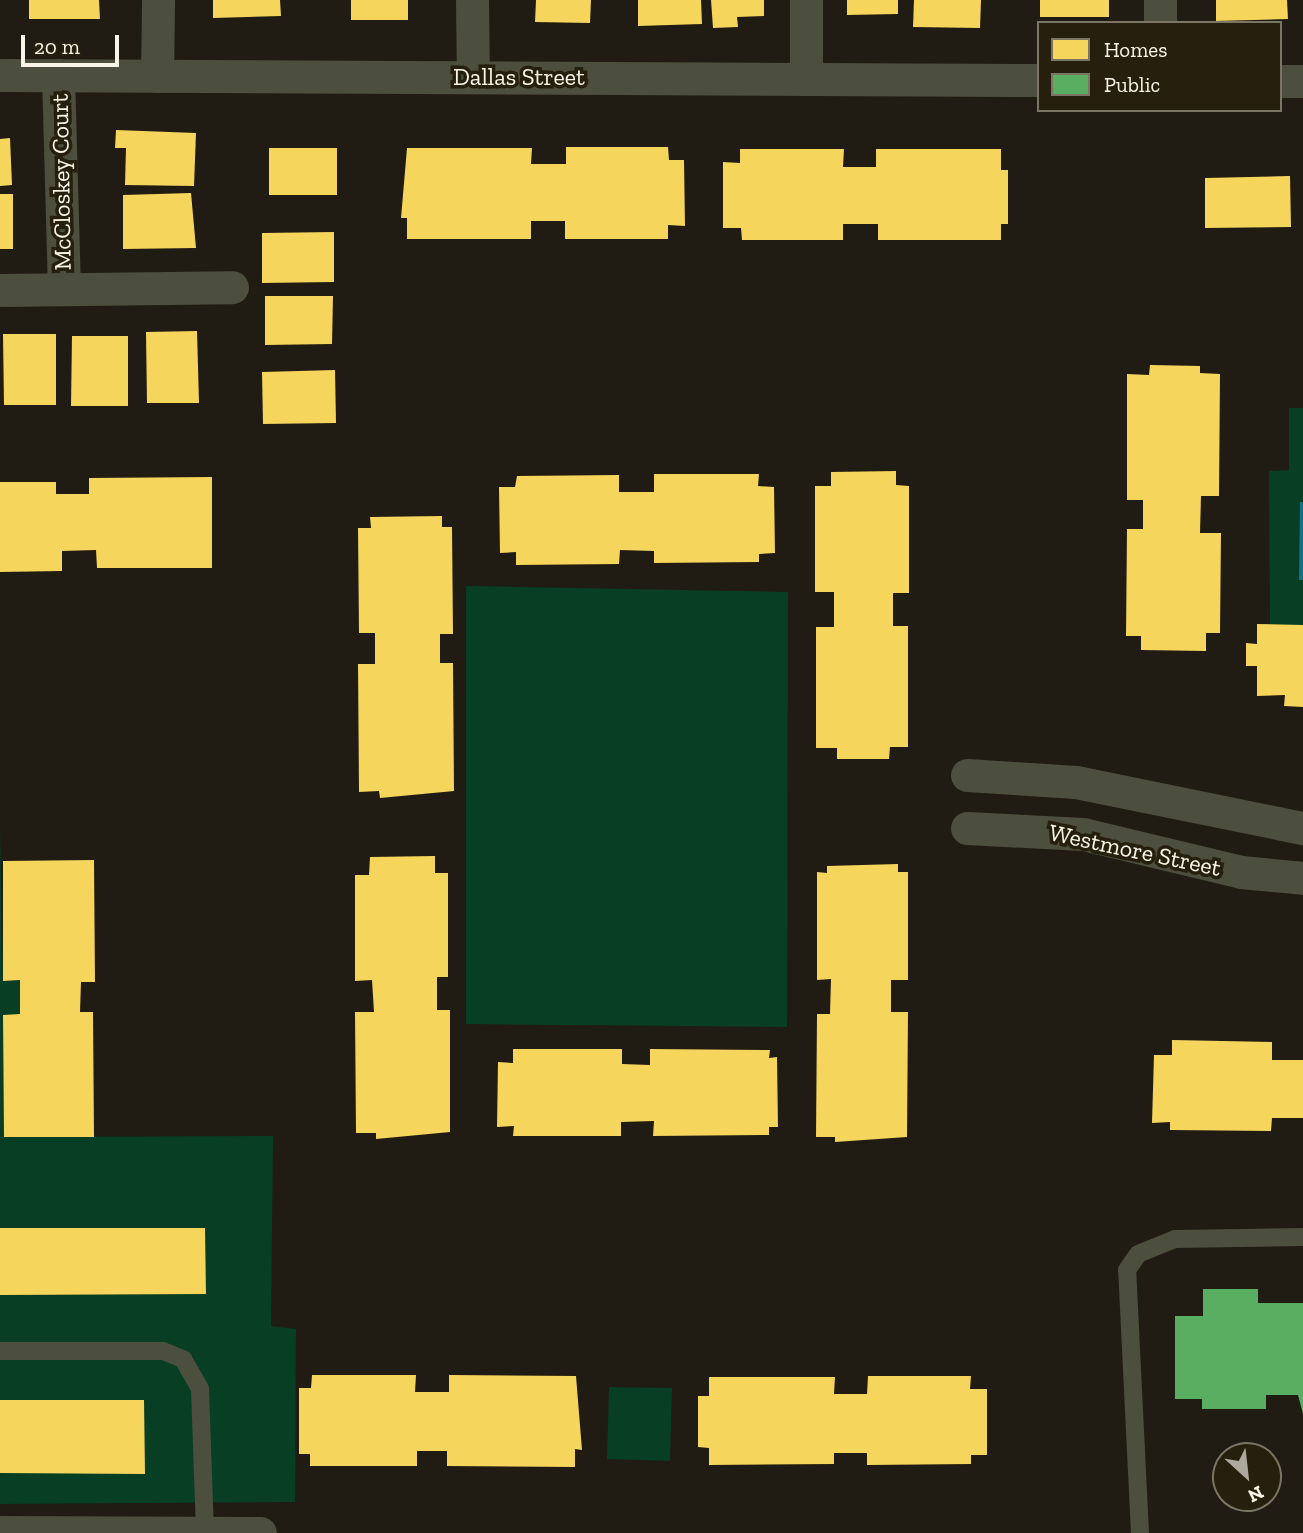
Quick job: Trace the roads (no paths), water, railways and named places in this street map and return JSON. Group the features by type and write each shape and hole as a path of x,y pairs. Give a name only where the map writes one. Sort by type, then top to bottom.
{"street":[{"path":"158,0 158,76"},
{"path":"472,0 473,77"},
{"path":"806,0 806,79"},
{"path":"1160,0 1160,21"},
{"name":"Dallas Street","path":"0,75 1037,80"},
{"name":"McCloskey Court","path":"58,75 64,289"},
{"path":"1282,81 1303,81"},
{"name":"McCloskey Court","path":"0,290 232,287"},
{"path":"967,775 1076,782 1303,828"},
{"name":"Westmore Street","path":"967,828 1083,834 1241,872 1303,878"},
{"path":"0,1532 260,1533"}],"lane":[{"path":"1140,1533 1127,1270 1138,1254 1175,1239 1303,1237"},
{"path":"0,1351 163,1351 183,1359 200,1389 205,1533"}],"water":[{"path":"1300,502 1303,502 1303,580 1299,580"}]}
